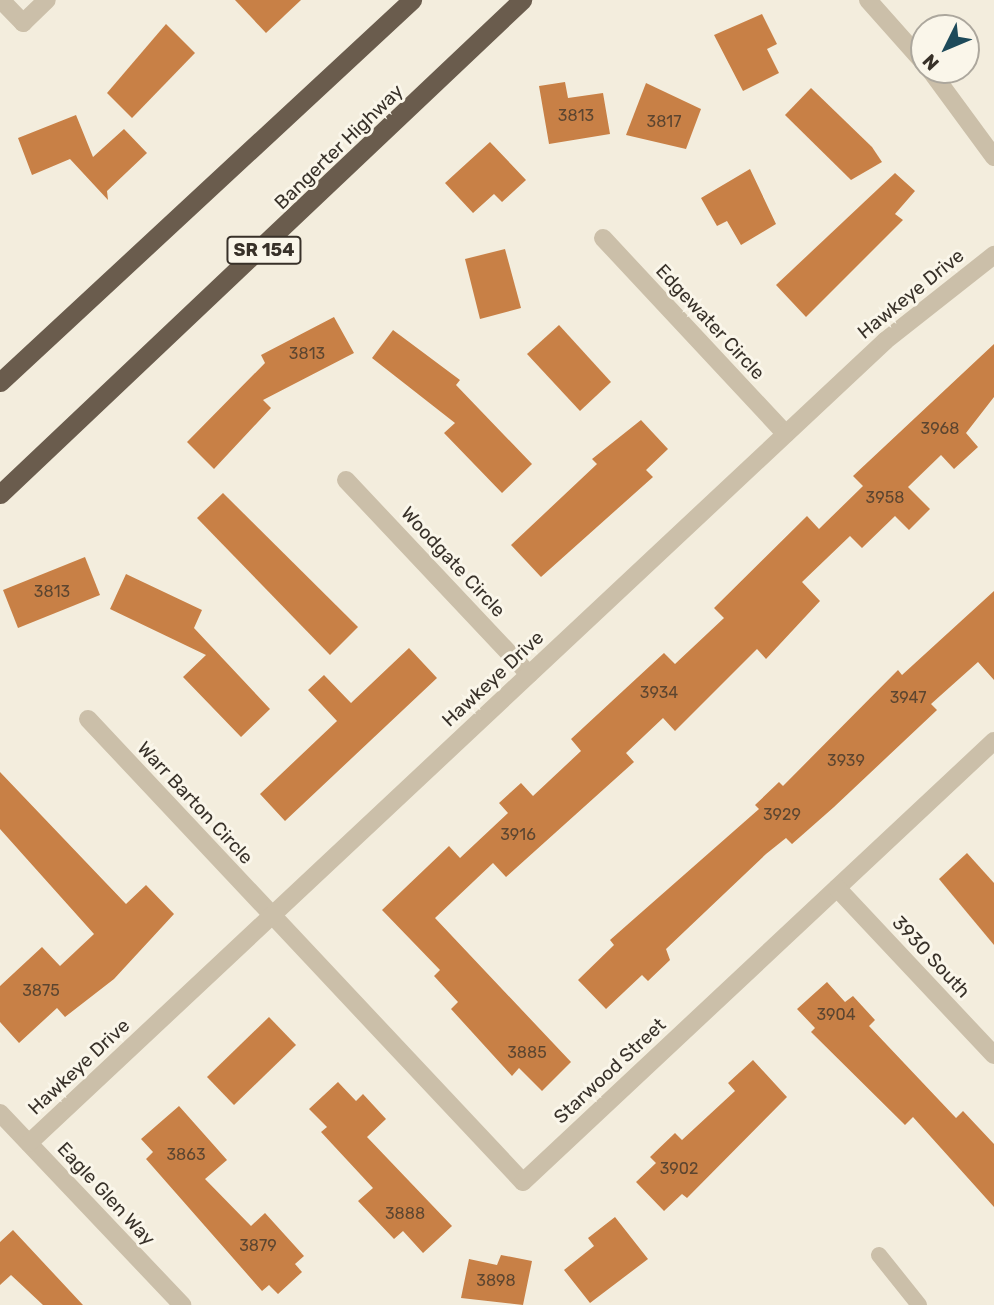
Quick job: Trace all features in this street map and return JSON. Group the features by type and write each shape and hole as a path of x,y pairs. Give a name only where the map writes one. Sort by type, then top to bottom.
{"highway":[{"path":"0,382 412,0"},
{"name":"Bangerter Highway","path":"0,494 522,0"}],"street":[{"path":"1,0 23,23 47,0"},
{"path":"868,0 910,47"},
{"path":"940,84 994,157"},
{"name":"Edgewater Circle","path":"603,237 786,435"},
{"name":"Hawkeye Drive","path":"29,1143 911,317 994,255"},
{"name":"Woodgate Circle","path":"346,480 529,674"},
{"name":"Warr Barton Circle","path":"88,719 271,915"},
{"name":"Starwood Street","path":"271,915 523,1182 994,741"},
{"name":"3930 South","path":"837,888 994,1055"},
{"name":"Eagle Glen Way","path":"0,1113 182,1305"}],"lane":[{"path":"879,1255 919,1305"}],"building":[{"path":"235,0 301,0 266,33"},
{"path":"762,14 777,44 767,49 779,73 743,91 714,35"},
{"path":"166,24 195,53 132,118 107,93"},
{"path":"565,82 568,98 603,93 610,134 549,144 539,86"},
{"path":"646,83 701,109 686,149 626,135"},
{"path":"811,88 872,147 882,162 851,180 785,115"},
{"path":"76,115 93,157 124,129 147,153 107,191 108,200 70,159 32,175 18,138"},
{"path":"490,142 526,180 502,202 494,194 473,213 445,183"},
{"path":"750,169 776,224 741,245 727,221 717,226 701,198"},
{"path":"895,173 915,191 895,214 903,220 806,317 776,285"},
{"path":"505,249 521,308 480,319 465,259"},
{"path":"334,317 354,353 263,400 271,408 214,469 187,442 265,363 261,355"},
{"path":"559,325 611,382 580,411 527,354"},
{"path":"393,330 460,380 456,385 532,464 502,493 444,433 455,423 372,358"},
{"path":"994,344 994,397 966,433 978,447 954,469 941,455 908,487 930,509 909,530 895,516 862,548 850,536 802,582 820,601 766,659 757,649 675,731 663,718 626,753 634,762 506,877 493,863 435,918 571,1062 542,1091 519,1068 512,1076 451,1009 458,1002 434,976 440,970 382,910 449,846 460,858 508,813 499,803 521,783 533,796 581,751 571,739 664,653 675,664 724,618 714,608 807,516 819,529 863,486 853,476"},
{"path":"641,420 668,449 646,470 653,477 541,577 511,545 597,464 592,459"},
{"path":"223,493 358,627 330,655 197,518"},
{"path":"85,557 100,595 18,628 3,590"},
{"path":"126,574 202,610 194,628 270,709 241,737 183,677 206,655 110,609"},
{"path":"994,591 994,680 978,662 931,704 937,710 834,807 792,844 786,838 766,854 666,949 670,960 648,981 642,975 606,1009 578,980 614,945 610,940 759,809 755,805 779,782 783,786 898,670 902,675"},
{"path":"409,648 437,678 285,821 260,794 337,721 308,690 324,675 351,703"},
{"path":"0,772 126,904 146,885 174,914 114,979 65,1017 57,1008 19,1043 0,1022 0,986 42,947 60,966 94,934 0,829"},
{"path":"967,853 994,883 994,945 939,879"},
{"path":"827,982 845,1002 853,996 875,1020 869,1026 956,1118 963,1111 994,1144 994,1207 913,1117 905,1125 811,1032 815,1028 797,1009"},
{"path":"269,1017 296,1045 234,1105 207,1077"},
{"path":"753,1060 787,1097 687,1198 682,1194 664,1211 636,1182 656,1163 650,1157 675,1133 682,1140 735,1091 728,1083"},
{"path":"338,1082 356,1101 363,1094 386,1119 367,1137 452,1226 423,1253 403,1231 394,1239 358,1201 373,1188 321,1132 327,1127 309,1109"},
{"path":"179,1106 227,1160 205,1179 251,1226 265,1213 304,1256 295,1264 302,1272 278,1294 269,1285 262,1291 146,1159 153,1152 141,1139"},
{"path":"615,1217 648,1259 590,1303 564,1270 594,1246 588,1238"},
{"path":"13,1230 83,1305 43,1305 11,1275 0,1285 0,1242"},
{"path":"501,1255 532,1261 523,1305 461,1298 469,1259 497,1265"}]}
